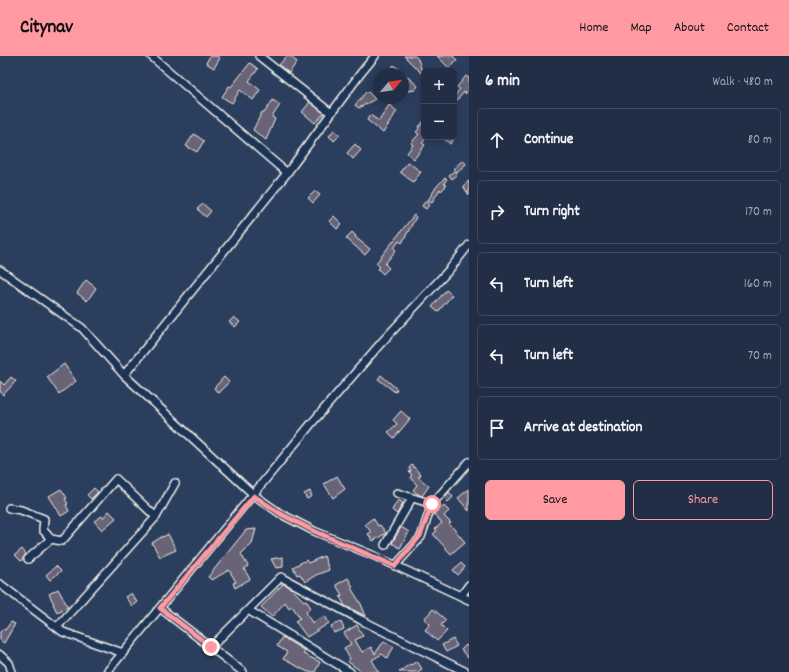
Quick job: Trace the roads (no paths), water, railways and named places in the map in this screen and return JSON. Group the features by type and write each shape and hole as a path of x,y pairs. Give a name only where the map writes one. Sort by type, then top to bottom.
{"street":[{"path":"259,56 331,113"},
{"path":"124,375 287,173 375,56"},
{"path":"155,57 287,173"},
{"path":"107,672 254,496 311,424 381,343 449,270 469,245"},
{"path":"0,270 82,328 124,375 254,496 281,514 469,600"},
{"path":"395,566 420,536 432,504 469,462"},
{"path":"9,508 21,510 44,520 43,530 51,539 62,541 116,480 156,517"},
{"path":"57,627 156,517 175,483"},
{"path":"397,492 432,504"},
{"path":"385,545 412,498"},
{"path":"28,559 51,539"},
{"path":"211,647 281,577 361,620 466,672"},
{"path":"0,584 63,632 123,653"},
{"path":"461,596 469,585"},
{"path":"160,608 243,672"},
{"path":"248,610 350,672"},
{"path":"0,655 9,663 12,672"}]}
